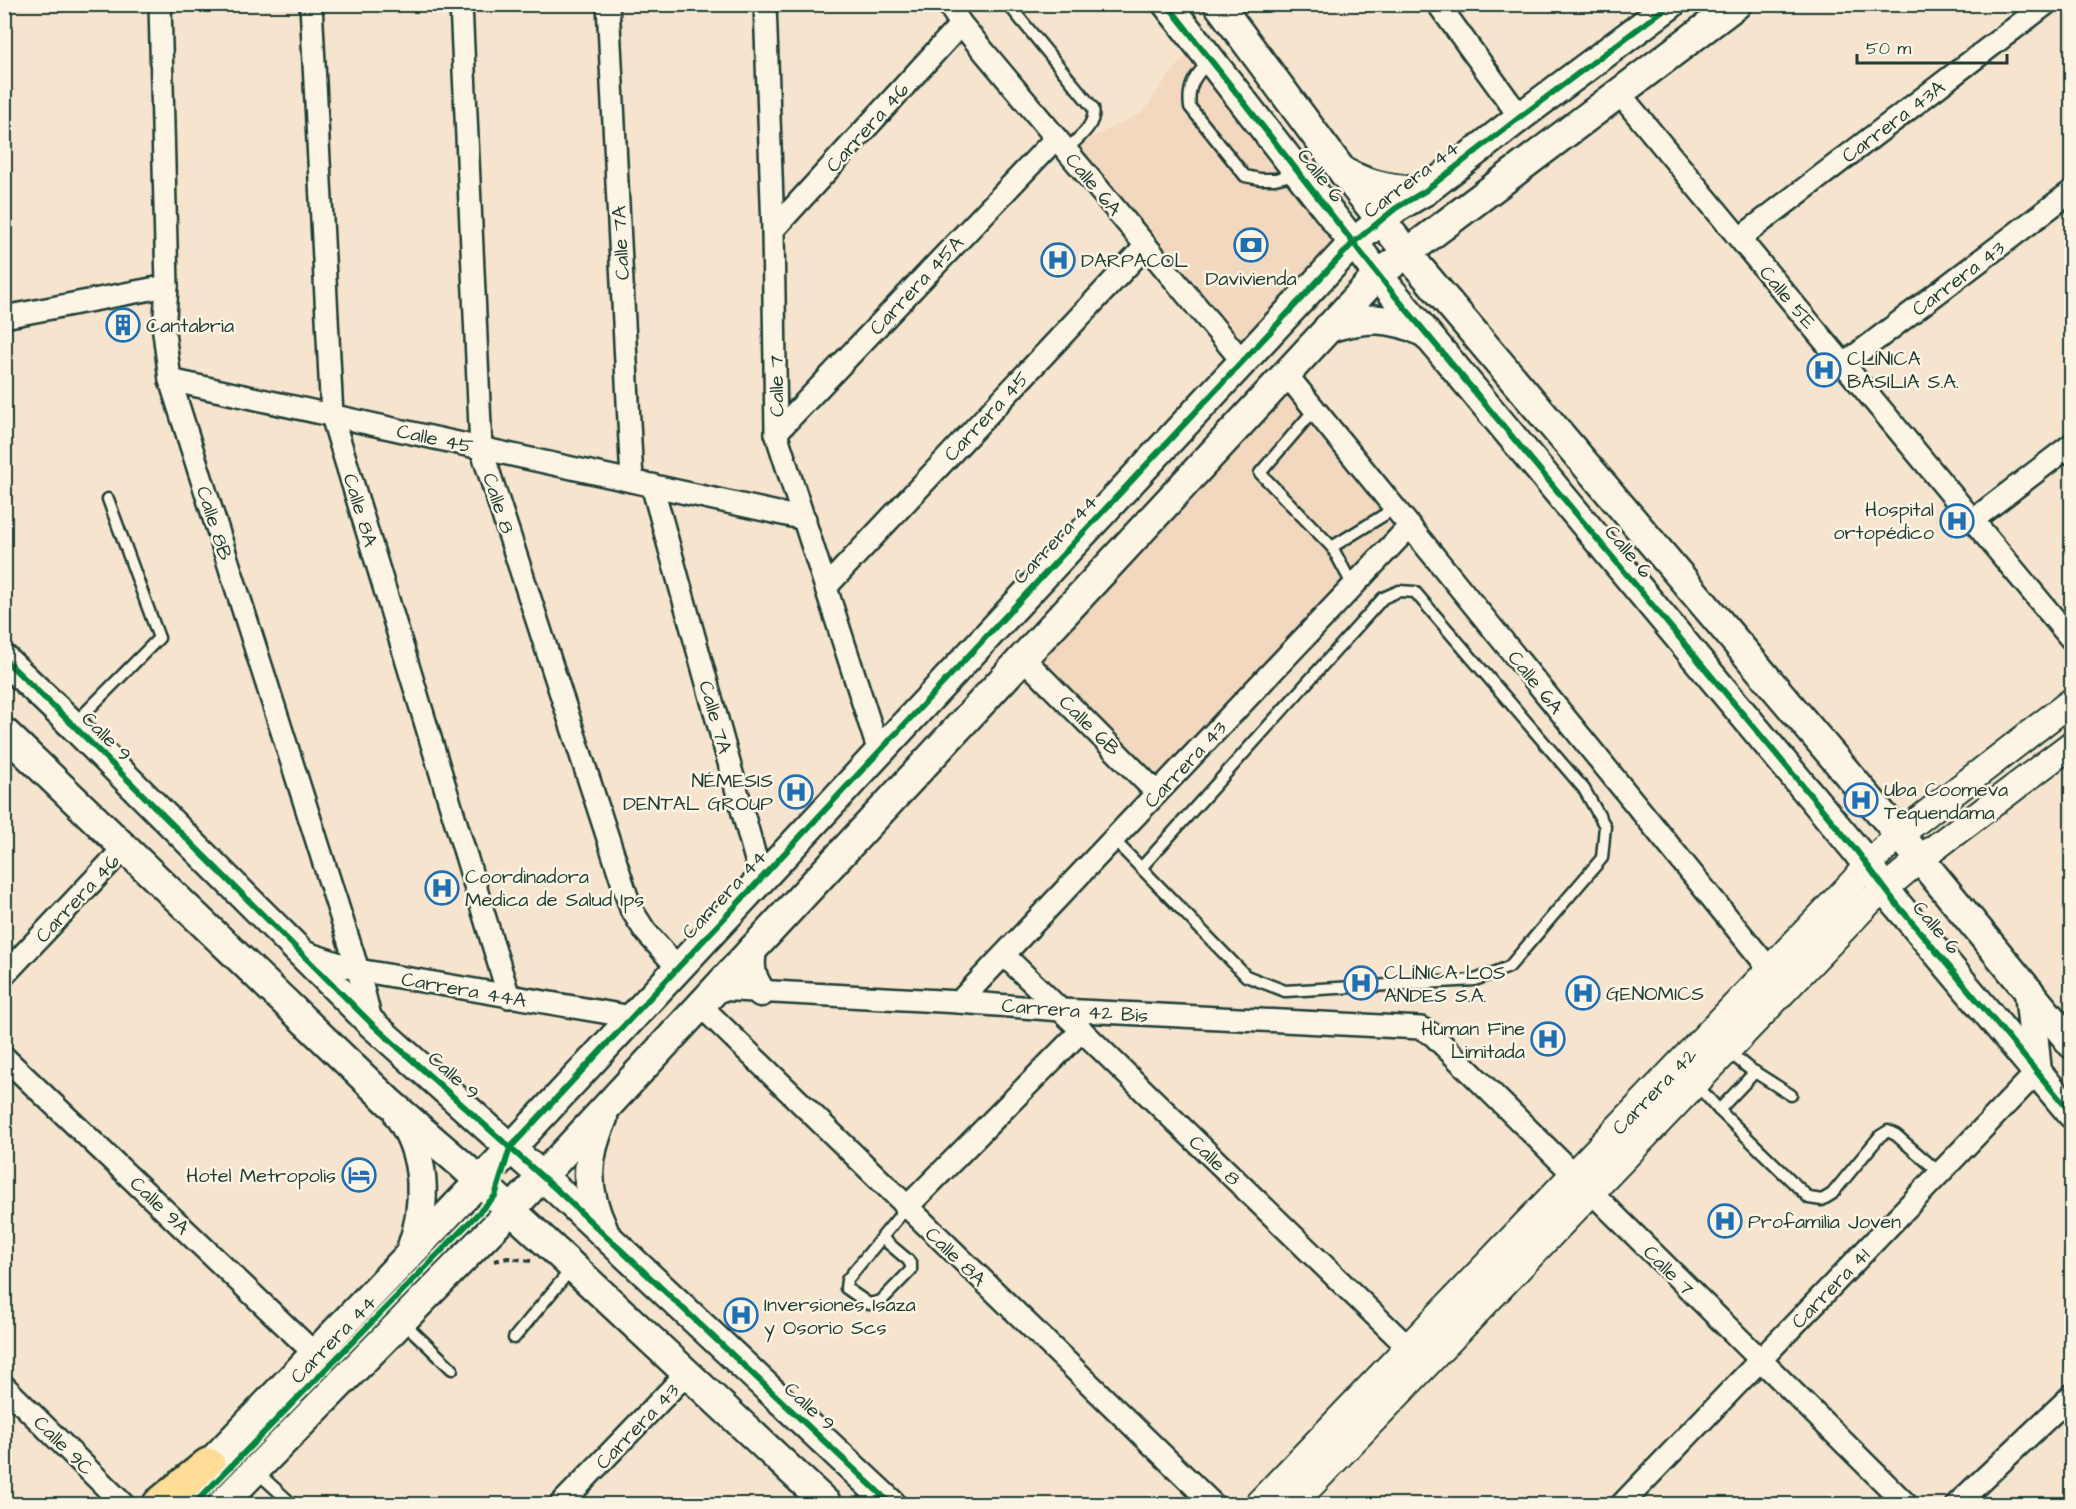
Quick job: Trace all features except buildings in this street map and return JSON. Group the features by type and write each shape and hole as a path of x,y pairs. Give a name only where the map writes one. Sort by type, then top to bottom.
{"main road":[{"name":"Calle 6","path":"1167,4 1378,275 1902,910 2053,1086 2072,1114"},
{"name":"Calle 6","path":"1218,4 1419,268 1920,859 2072,1044"},
{"name":"Carrera 44","path":"171,1504 633,1017 1353,243 1671,4"},
{"name":"Carrera 44","path":"223,1504 511,1210 1378,275 1737,4"},
{"path":"1343,171 1372,185 1387,189 1425,191"},
{"path":"1328,328 1352,321 1376,319 1395,321 1429,336"},
{"path":"1023,658 1015,639 1017,617 1054,579 1053,565"},
{"name":"Calle 9","path":"4,659 372,1024 542,1176 889,1503"},
{"path":"4,732 389,1102 511,1210 827,1504"},
{"path":"807,829 867,825"},
{"path":"752,950 751,972 762,992"},
{"path":"2029,991 2053,1086"},
{"path":"606,1236 595,1213 589,1189 589,1164 594,1139 617,1095"},
{"path":"389,1102 405,1125 416,1149 421,1179 423,1203 418,1229 409,1254"},
{"path":"781,1460 858,1474"},
{"path":"160,1504 208,1465"}],"street":[{"name":"Calle 8B","path":"160,4 167,286 164,332 170,380 358,970 372,1024"},
{"name":"Calle 8A","path":"311,4 332,416 509,997"},
{"name":"Calle 8","path":"462,4 481,448 631,909 645,931 678,968"},
{"name":"Calle 7A","path":"608,4 642,483 761,878"},
{"name":"Calle 7","path":"765,4 777,433 879,752"},
{"name":"Calle 6A","path":"948,4 961,24 1243,362"},
{"path":"1438,4 1520,117"},
{"name":"Carrera 43A","path":"1740,238 2046,4"},
{"name":"Carrera 46","path":"773,230 961,24"},
{"name":"Calle 5E","path":"1619,93 2072,640"},
{"name":"Carrera 45A","path":"777,433 1061,144"},
{"name":"Carrera 43","path":"1844,364 2072,191"},
{"name":"Carrera 45","path":"826,587 1146,246"},
{"path":"4,317 167,286"},
{"name":"Calle 6A","path":"1286,374 1786,989"},
{"name":"Calle 45","path":"170,380 805,519"},
{"path":"1973,520 2072,444"},
{"name":"Carrera 43","path":"959,1002 1410,526"},
{"name":"Calle 6B","path":"1023,658 1157,793"},
{"name":"Carrera 42","path":"1293,1504 1426,1365 1770,970 1867,865 1899,835 2072,701"},
{"name":"Carrera 42","path":"1258,1504 1408,1348 1582,1184 1696,1083 1885,887 2072,744"},
{"name":"Carrera 46","path":"4,975 124,847"},
{"name":"Carrera 44A","path":"298,950 358,970 633,1017"},
{"name":"Calle 8","path":"1004,955 1426,1365"},
{"name":"Carrera 42 Bis","path":"708,997 762,992 959,1002 1061,1010 1421,1028 1433,1035"},
{"name":"Calle 8A","path":"708,997 906,1208 1213,1504"},
{"path":"906,1208 1082,1030"},
{"name":"Calle 7","path":"1433,1035 1906,1504"},
{"name":"Calle 9A","path":"4,1057 315,1354"},
{"name":"Carrera 41","path":"1622,1504 1940,1173 2053,1086"},
{"name":"Carrera 43","path":"561,1504 687,1373"},
{"name":"Calle 9C","path":"4,1386 123,1504"},
{"path":"1957,1504 2072,1395"}],"lane":[{"path":"1008,4 1094,108 1093,122 1061,144"},
{"path":"1210,59 1193,79 1189,94 1190,107 1245,176 1275,179 1299,173"},
{"path":"1315,409 1260,473 1332,547 1353,586"},
{"path":"73,725 159,638 108,499"},
{"path":"1332,547 1394,506"},
{"path":"1113,839 1246,976 1285,991 1475,980 1509,967 1602,858 1605,826 1584,789 1415,592 1399,591 1383,598 1141,867"},
{"path":"1728,1050 1755,1072 1791,1095"},
{"path":"1719,1110 1755,1072"},
{"path":"1696,1083 1719,1110 1809,1198 1822,1200 1832,1194 1880,1136 1888,1131 1896,1135 1940,1173"},
{"path":"882,1238 908,1260 911,1270 881,1301 868,1304 846,1288 847,1280 906,1208"},
{"path":"514,1338 573,1267"},
{"path":"402,1321 453,1369"},
{"path":"253,1473 292,1504"}],"path":[{"path":"489,1262 508,1258 527,1260 540,1265"}],"shaded area":[{"path":"1198,44 1353,243 1243,362 1066,150 1142,113 1170,74"},
{"path":"1286,374 1410,526 1157,793 1023,658"}],"cycle path":[{"path":"1167,4 1391,291 1856,850 1895,902 2072,1114"},
{"path":"194,1504 495,1196 510,1148 1353,243 1396,208 1425,191 1671,4"},
{"path":"4,659 372,1024 556,1189 891,1504"}],"place":[{"name":"Davivienda","path":"1251,245"},
{"name":"DARPACOL","path":"1058,260"},
{"name":"Cantabria","path":"123,325"},
{"name":"CLÍNICA BASILIA S.A.","path":"1824,370"},
{"name":"Hospital ortopédico","path":"1957,521"},
{"name":"NÉMESIS DENTAL GROUP","path":"796,792"},
{"name":"Uba Coomeva Tequendama","path":"1861,800"},
{"name":"Coordinadora Medica de Salud Ips","path":"442,888"},
{"name":"CLÍNICA LOS ANDES S.A.","path":"1361,983"},
{"name":"GENOMICS","path":"1583,993"},
{"name":"Human Fine Limitada","path":"1548,1039"},
{"name":"Hotel Metropolis","path":"359,1175"},
{"name":"Profamilia Joven","path":"1725,1221"},
{"name":"Inversiones Isaza y Osorio Scs","path":"741,1315"}]}
